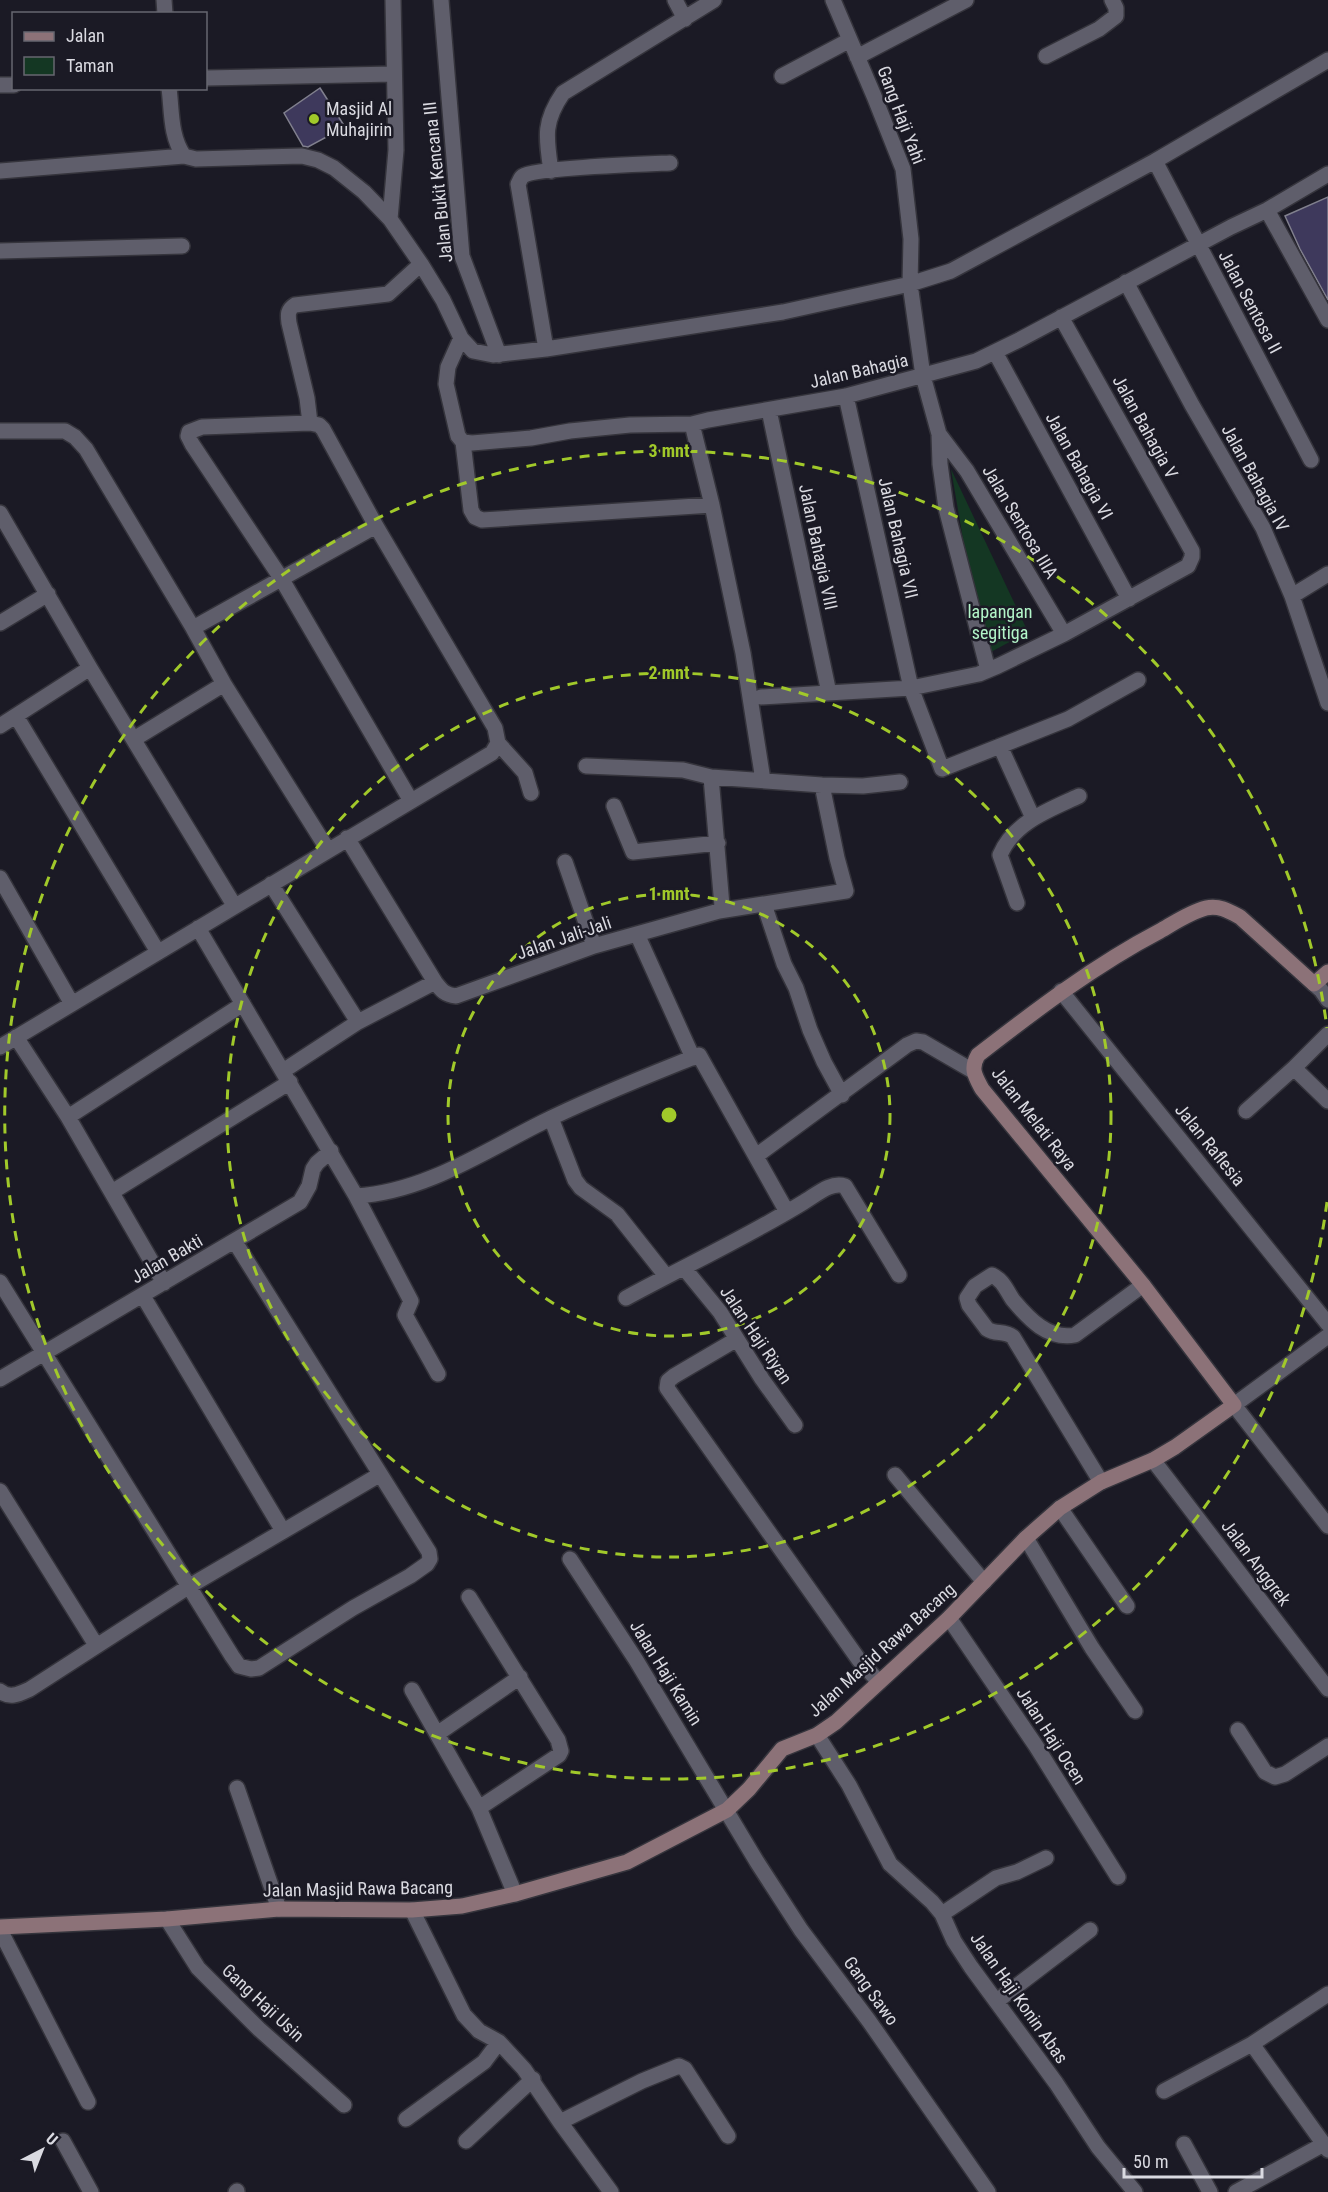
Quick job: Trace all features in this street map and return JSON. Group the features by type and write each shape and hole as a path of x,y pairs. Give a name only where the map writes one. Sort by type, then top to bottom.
{"street":[{"path":"390,219 396,150 393,0"},
{"name":"Jalan Bukit Kencana III","path":"441,0 462,256 499,355"},
{"path":"675,0 685,19"},
{"path":"551,171 547,145 548,122 552,109 563,93 714,0"},
{"name":"Gang Haji Yahi","path":"833,0 903,169 911,239 910,284 923,376 939,434"},
{"path":"858,57 966,0"},
{"path":"1046,56 1099,28 1116,16 1116,8 1112,0"},
{"path":"782,76 850,40"},
{"path":"0,171 184,156 196,159 282,156 318,160 334,168 364,192 390,219 421,264 461,338 473,351 499,355 783,312 910,284 951,272 1155,161 1328,60"},
{"path":"207,78 393,74"},
{"path":"170,90 174,136 177,147 184,156"},
{"name":"Jalan Sentosa II","path":"1155,161 1311,460"},
{"path":"546,349 519,184 525,175 551,171 670,163"},
{"name":"Jalan Bahagia","path":"463,442 531,438 570,431 630,425 692,424 846,396 976,361 1267,210 1328,174"},
{"path":"1267,210 1328,320"},
{"path":"0,251 182,246"},
{"path":"310,423 307,398 289,324 290,309 295,305 388,294 421,264"},
{"name":"Jalan Bahagia IV","path":"1126,282 1192,405 1263,528 1292,596 1328,703"},
{"name":"Jalan Bahagia V","path":"1061,317 1189,544 1192,557 1188,566 1129,598"},
{"path":"461,338 448,367 446,384 458,436 463,442 471,510 475,517 482,520 712,505"},
{"name":"Jalan Bahagia VI","path":"994,352 1129,598"},
{"name":"Jalan Bahagia VII","path":"846,396 911,688 942,770 1000,746"},
{"name":"Jalan Bahagia VIII","path":"769,410 829,693"},
{"path":"411,801 281,578 188,436 189,432 202,427 310,423 319,425 323,429 376,526 495,728 498,743 525,772 531,793"},
{"path":"692,424 712,505 743,653 763,780"},
{"path":"0,431 65,431 75,437 86,449 224,684 328,850"},
{"path":"939,434 940,464 946,508 988,670"},
{"name":"Jalan Sentosa IIIA","path":"939,434 967,471 1064,634"},
{"path":"2,521 234,905"},
{"path":"193,628 376,526"},
{"path":"1292,596 1328,574"},
{"path":"0,623 48,594"},
{"path":"762,697 911,688 948,681 988,670 1064,634 1129,598"},
{"path":"0,726 90,669"},
{"path":"1032,818 1000,746 1068,719 1138,680"},
{"path":"134,738 224,684"},
{"path":"16,716 158,952"},
{"path":"0,1047 234,905 492,753 498,743"},
{"path":"586,766 683,770 711,777 822,785 862,786 900,782"},
{"path":"711,777 710,787 718,843 722,906 719,910"},
{"name":"Jalan Jali-Jali","path":"435,982 448,996 456,996 594,946 719,910 846,891 822,785"},
{"path":"1017,903 1000,855 1005,842 1032,818 1079,796"},
{"path":"614,806 633,852 718,843"},
{"path":"112,1192 286,1077 358,1023 435,982 347,838"},
{"path":"565,862 594,946"},
{"path":"0,878 72,1004"},
{"path":"271,884 358,1023"},
{"path":"764,904 810,1030 842,1095"},
{"name":"Jalan Melati Raya","path":"1314,984 1240,917 1217,907 1204,908 1157,933 1061,991 978,1055 973,1064 973,1071 982,1089 1143,1285 1328,1526"},
{"path":"198,928 356,1196 411,1301 405,1315 438,1374"},
{"path":"637,934 693,1058"},
{"path":"1328,972 1314,984 1328,1000"},
{"name":"Jalan Raflesia","path":"1061,991 1328,1324"},
{"path":"68,1117 243,1004"},
{"path":"1246,1111 1328,1034"},
{"path":"16,1037 68,1117 164,1283"},
{"path":"756,1156 907,1045 916,1041 923,1042 973,1071"},
{"path":"356,1196 403,1187 450,1170 551,1118 699,1055 787,1212"},
{"path":"1294,1068 1328,1101"},
{"path":"551,1118 575,1180 581,1188 617,1214 666,1276"},
{"name":"Jalan Bakti","path":"0,1379 300,1202 309,1186 313,1169 331,1151"},
{"path":"626,1298 787,1212 828,1187 839,1184 845,1186 899,1275"},
{"path":"0,1282 239,1666 251,1669 269,1662 427,1564 430,1558 429,1552 235,1242"},
{"name":"Jalan Haji Riyan","path":"684,1268 720,1312 762,1379 795,1425"},
{"path":"1101,1482 1013,1337 1005,1332 991,1332 974,1313 967,1298 975,1286 988,1276 995,1276 1004,1284 1012,1299 1036,1324 1049,1333 1064,1337 1075,1335 1143,1285"},
{"path":"143,1296 283,1531"},
{"path":"1234,1405 1328,1336"},
{"path":"737,1339 674,1376 668,1381 667,1388 859,1660 879,1682"},
{"name":"Jalan Masjid Rawa Bacang","path":"0,1929 279,1909 412,1910 462,1906 594,1873 627,1862 727,1810 749,1789 782,1749 817,1736 836,1722 949,1618 1026,1538 1060,1508 1101,1482 1153,1460 1175,1447 1234,1405"},
{"name":"Jalan Anggrek","path":"1153,1460 1328,1689"},
{"path":"0,1691 6,1696 16,1695 188,1587 379,1475"},
{"path":"895,1475 984,1582"},
{"path":"0,1491 96,1645"},
{"path":"1060,1508 1127,1606"},
{"path":"1026,1538 1092,1648 1135,1711"},
{"name":"Jalan Haji Kamin","path":"570,1558 636,1660 727,1810"},
{"path":"469,1597 558,1740 561,1751 554,1759 479,1808"},
{"name":"Jalan Haji Ocen","path":"949,1618 1035,1746 1118,1877"},
{"path":"437,1734 520,1677"},
{"path":"412,1690 479,1808 515,1894"},
{"path":"1238,1730 1265,1772 1275,1777 1286,1774 1328,1746"},
{"name":"Jalan Haji Konin Abas","path":"817,1736 854,1794 877,1843 890,1864 942,1914 954,1941 970,1967 1056,2083 1098,2148 1136,2192"},
{"path":"237,1788 279,1909"},
{"name":"Gang Sawo","path":"727,1810 801,1930 869,2021 988,2192"},
{"path":"942,1914 996,1878 1017,1872 1046,1858"},
{"path":"412,1910 464,2015 479,2031 499,2042 533,2079 560,2122 611,2192"},
{"name":"Gang Haji Usin","path":"167,1918 198,1968 259,2029 344,2105"},
{"path":"0,1929 88,2102"},
{"path":"997,2001 1090,1930"},
{"path":"1164,2091 1252,2044 1328,1994"},
{"path":"406,2119 484,2062 499,2042"},
{"path":"1236,2192 1326,2147 1252,2044"},
{"path":"560,2122 642,2081 679,2066 685,2068 728,2136"},
{"path":"466,2141 533,2079"},
{"path":"63,2141 91,2192"},
{"path":"1184,2144 1210,2192"}],"green space":[{"name":"lapangan segitiga","path":"951,469 1028,632 989,653 981,644"}],"building":[{"path":"320,88 345,127 308,147 303,146 284,113"},
{"path":"1328,197 1328,300 1285,216"}],"place":[{"name":"Masjid Al Muhajirin","path":"314,119"}]}
